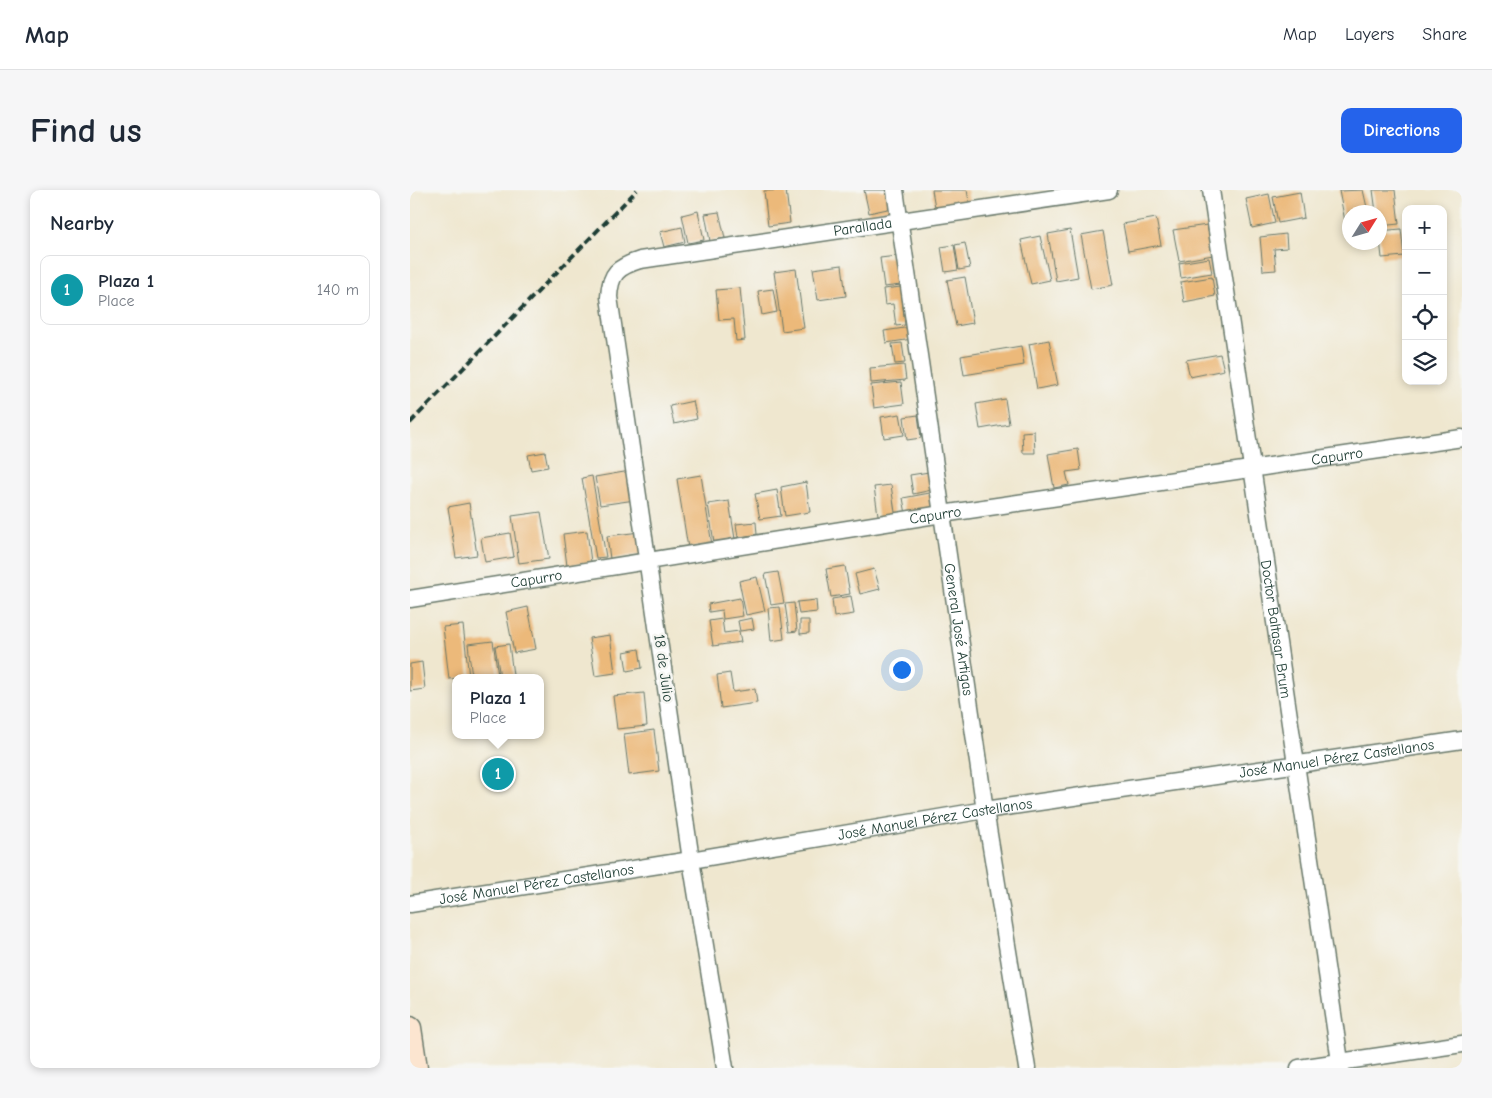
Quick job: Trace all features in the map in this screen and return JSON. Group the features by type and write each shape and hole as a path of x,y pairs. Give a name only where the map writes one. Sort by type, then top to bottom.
{"street":[{"name":"General José Artigas","path":"894,190 984,810 1027,1068"},
{"name":"Parallada","path":"618,270 640,260 1109,190"},
{"name":"Doctor Baltasar Brum","path":"1211,190 1254,468 1341,1065"},
{"name":"18 de Julio","path":"618,270 612,277 608,297 691,860 725,1068"},
{"name":"Capurro","path":"410,599 942,514 1462,438"},
{"name":"José Manuel Pérez Castellanos","path":"410,904 691,860 984,810 1462,740"},
{"path":"410,1028 416,1068"},
{"path":"1299,1068 1341,1065 1462,1044"}],"building":[{"path":"786,190 790,223 768,226 764,191"},
{"path":"864,190 888,190 892,208 869,213"},
{"path":"932,190 967,190 970,207 936,213"},
{"path":"1363,190 1366,205 1342,206 1339,191"},
{"path":"1373,190 1395,190 1399,224 1387,225 1387,205 1375,205"},
{"path":"1300,192 1304,218 1278,223 1273,197"},
{"path":"1269,194 1275,223 1252,228 1246,199"},
{"path":"698,211 704,240 688,243 682,215"},
{"path":"719,212 725,238 710,241 705,214"},
{"path":"1156,218 1161,245 1128,251 1123,224"},
{"path":"1207,225 1213,255 1179,261 1173,230"},
{"path":"682,227 685,242 664,247 660,232"},
{"path":"1401,229 1402,256 1382,258 1381,250 1387,250 1387,230"},
{"path":"1070,230 1078,277 1056,281 1048,234"},
{"path":"1103,231 1113,285 1091,289 1081,235"},
{"path":"1286,234 1287,248 1274,249 1276,270 1263,271 1260,237"},
{"path":"1040,236 1050,280 1031,284 1021,240"},
{"path":"965,243 970,268 959,270 955,245"},
{"path":"954,245 958,270 945,272 941,247"},
{"path":"897,256 901,285 884,287 880,258"},
{"path":"1209,258 1212,273 1181,278 1179,263"},
{"path":"842,265 846,296 818,300 813,269"},
{"path":"796,269 804,328 782,331 774,272"},
{"path":"965,277 973,323 956,326 947,280"},
{"path":"1212,277 1215,296 1184,302 1181,282"},
{"path":"901,287 905,325 896,326 893,304 885,305 883,289"},
{"path":"740,288 745,340 736,341 734,319 719,320 716,290"},
{"path":"773,289 777,312 762,315 758,291"},
{"path":"911,327 912,339 886,343 884,331"},
{"path":"1049,340 1058,385 1037,389 1029,344"},
{"path":"902,343 905,363 895,364 892,344"},
{"path":"1021,346 1024,365 964,375 961,356"},
{"path":"1220,354 1224,370 1190,377 1186,360"},
{"path":"904,365 906,380 871,383 870,368"},
{"path":"901,382 904,404 874,408 871,385"},
{"path":"1005,399 1009,424 980,429 976,404"},
{"path":"693,401 697,419 674,424 670,406"},
{"path":"900,414 904,435 884,438 881,417"},
{"path":"918,415 921,438 907,440 904,417"},
{"path":"1034,431 1035,453 1023,453 1022,432"},
{"path":"1078,449 1081,470 1066,472 1069,485 1054,488 1048,454"},
{"path":"545,452 548,467 531,470 528,455"},
{"path":"630,471 635,500 600,505 595,477"},
{"path":"929,472 932,490 913,494 910,475"},
{"path":"701,475 712,545 688,548 677,479"},
{"path":"592,476 606,557 596,558 582,478"},
{"path":"806,482 810,512 785,516 781,487"},
{"path":"891,485 896,519 879,522 874,487"},
{"path":"777,490 781,516 760,519 755,494"},
{"path":"935,492 938,508 906,514 903,498"},
{"path":"729,501 735,539 714,543 708,504"},
{"path":"469,503 477,555 456,558 448,507"},
{"path":"541,512 549,559 519,563 512,516"},
{"path":"756,522 757,535 738,537 736,524"},
{"path":"587,531 591,562 567,566 563,534"},
{"path":"640,532 643,554 610,559 607,536"},
{"path":"510,533 514,557 485,562 481,538"},
{"path":"845,566 850,594 831,597 826,569"},
{"path":"874,569 880,589 860,594 855,574"},
{"path":"778,572 784,603 771,605 765,574"},
{"path":"757,577 765,611 746,615 739,581"},
{"path":"851,596 854,614 834,617 832,599"},
{"path":"740,598 743,616 723,619 722,610 709,612 708,604"},
{"path":"816,600 817,612 799,614 797,602"},
{"path":"794,603 797,631 789,632 785,604"},
{"path":"528,607 536,649 514,653 506,612"},
{"path":"780,607 784,639 771,641 768,608"},
{"path":"752,618 754,629 740,631 738,621"},
{"path":"722,619 724,633 739,631 741,642 713,646 709,621"},
{"path":"800,620 809,620 809,633 800,634"},
{"path":"463,625 469,674 452,674 452,679 449,679 443,627"},
{"path":"610,635 615,673 595,676 589,638"},
{"path":"493,641 498,674 472,674 468,644"},
{"path":"509,644 513,674 500,674 495,646"},
{"path":"639,649 642,668 627,671 624,652"},
{"path":"422,662 425,689 410,691 410,664"},
{"path":"730,673 733,692 755,689 757,703 721,708 717,675"},
{"path":"644,693 647,726 617,729 613,696"},
{"path":"654,730 659,771 629,775 624,734"}],"railway":[{"path":"410,423 637,190"}],"place":[{"name":"Plaza 1","path":"498,774"}]}
